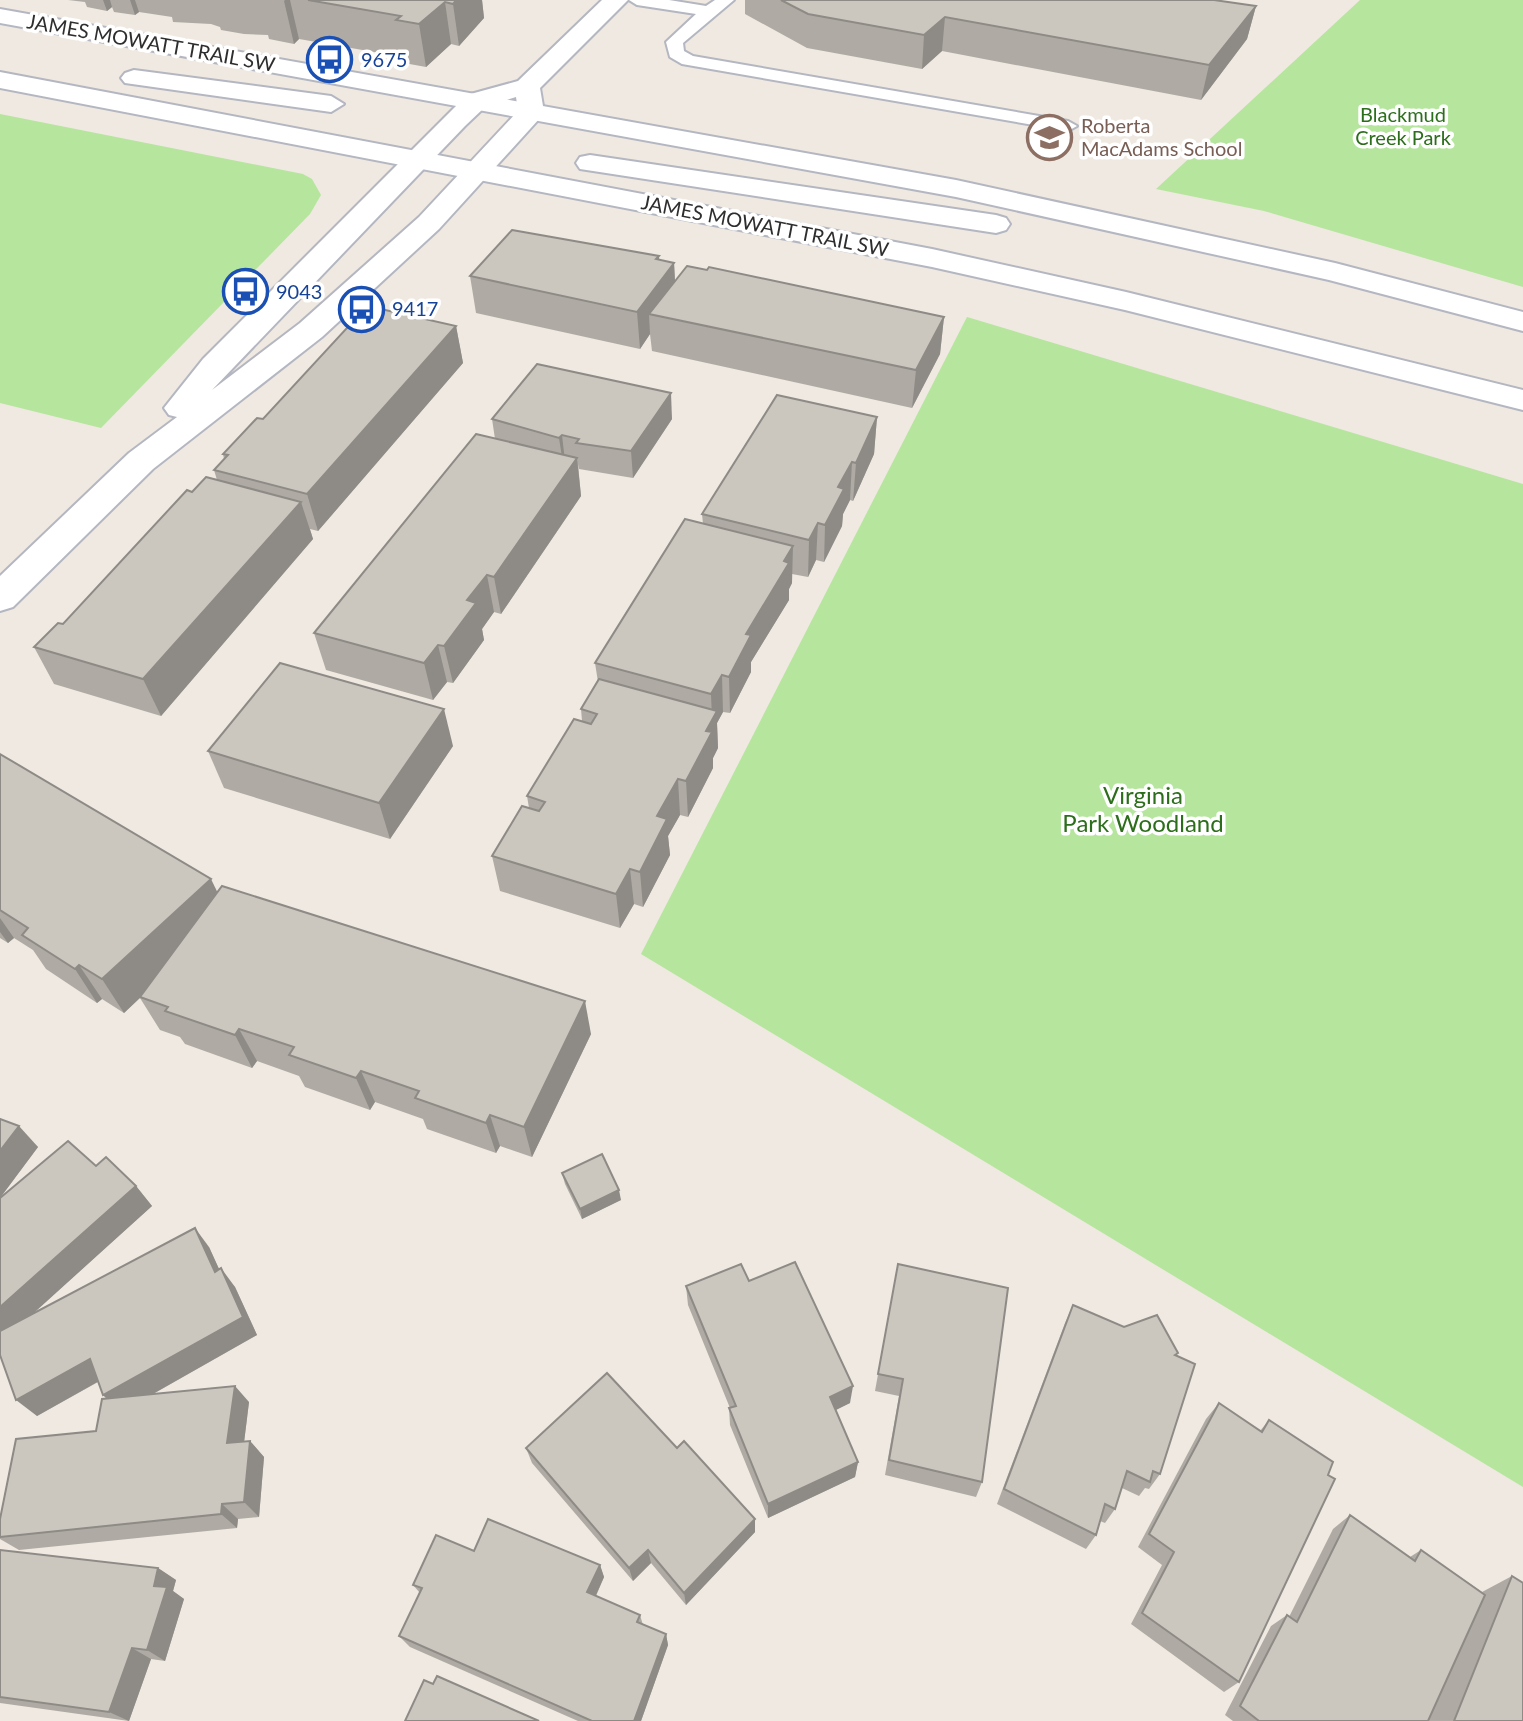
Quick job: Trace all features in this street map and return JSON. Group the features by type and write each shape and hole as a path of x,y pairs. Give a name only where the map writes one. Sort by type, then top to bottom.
{"main road":[{"path":"0,598 141,461 311,330 429,223 487,160 529,99 616,0"},
{"name":"JAMES MOWATT TRAIL SW","path":"0,16 476,101 529,99 1119,221 1523,322"},
{"path":"0,61 353,107"},
{"name":"JAMES MOWATT TRAIL SW","path":"0,80 416,159 487,160 1111,298 1523,400"},
{"path":"416,115 484,123 529,99"},
{"path":"141,461 214,366 476,101"},
{"path":"487,160 1312,267"}],"lane":[{"path":"637,0 709,11"},
{"path":"726,0 674,42 676,53 688,60 1068,126"}],"green space":[{"name":"Blackmud Creek Park","path":"1360,0 1523,0 1523,287 1264,211 1156,189"},
{"path":"0,114 303,174 312,179 321,195 310,214 101,428 0,403"},
{"name":"Virginia Park Woodland","path":"967,317 1523,484 1523,1487 641,954"}],"building":[{"path":"308,0 456,0 453,4 445,2 419,24 396,20 401,16"},
{"path":"781,0 1214,0 1256,6 1209,65 945,17 924,35 808,14"},
{"path":"512,230 659,256 656,259 674,263 637,312 470,276"},
{"path":"687,266 707,270 709,267 944,317 916,370 649,314"},
{"path":"372,307 456,326 307,494 214,470 228,455 223,454 257,418 263,419 357,317 361,318"},
{"path":"537,364 671,393 631,451 576,443 579,439 562,435 559,438 492,419"},
{"path":"777,395 877,417 856,463 852,462 838,487 844,489 825,525 818,523 809,540 702,514"},
{"path":"476,434 577,458 494,577 487,575 467,600 476,603 444,646 438,645 424,663 314,633"},
{"path":"206,477 301,502 143,679 34,647 58,623 63,624 187,490 192,492"},
{"path":"685,519 793,546 784,561 789,563 746,634 751,635 729,677 722,675 711,694 595,663"},
{"path":"280,663 444,709 379,803 208,751"},
{"path":"599,679 717,711 706,731 712,732 686,781 678,779 657,816 667,819 640,872 630,869 616,894 492,856 522,806 539,811 545,802 527,796 574,719 591,724 597,714 581,709"},
{"path":"0,754 211,879 102,979 79,965 75,969 22,935 28,928 0,910"},
{"path":"222,886 585,1001 524,1127 490,1115 486,1123 415,1098 419,1091 361,1071 356,1078 289,1055 294,1047 239,1029 235,1035 165,1011 168,1007 140,997"},
{"path":"0,1119 19,1126 0,1151"},
{"path":"68,1141 96,1166 106,1157 136,1186 0,1307 0,1198"},
{"path":"602,1154 619,1190 580,1209 562,1173"},
{"path":"195,1228 215,1272 221,1268 243,1317 103,1395 90,1359 16,1400 0,1355 0,1331"},
{"path":"795,1262 853,1386 830,1397 858,1462 768,1504 729,1408 736,1406 686,1286 741,1264 749,1281"},
{"path":"898,1264 1008,1288 982,1482 889,1460 903,1379 878,1374"},
{"path":"1073,1305 1124,1327 1157,1315 1178,1353 1175,1355 1195,1364 1160,1474 1153,1471 1150,1482 1127,1471 1115,1509 1105,1504 1096,1535 1004,1489"},
{"path":"607,1373 677,1448 684,1441 755,1519 684,1593 648,1550 629,1568 526,1448"},
{"path":"235,1386 227,1443 250,1441 244,1502 222,1504 221,1514 0,1537 0,1519 16,1439 96,1431 102,1399"},
{"path":"1219,1403 1262,1432 1269,1420 1333,1462 1328,1475 1335,1479 1239,1682 1142,1613 1174,1552 1149,1534"},
{"path":"1350,1515 1415,1561 1421,1550 1485,1595 1428,1721 1259,1721 1240,1706 1287,1615 1297,1622"},
{"path":"488,1519 600,1565 587,1592 640,1615 637,1622 666,1634 634,1721 592,1721 399,1636 422,1588 413,1585 436,1535 474,1551"},
{"path":"0,1550 158,1568 154,1586 167,1587 147,1650 132,1648 109,1712 0,1697"},
{"path":"1512,1576 1523,1583 1523,1721 1454,1721"},
{"path":"437,1676 539,1721 405,1721 424,1680 433,1684"}],"place":[{"name":"9675","path":"330,60"},
{"name":"Roberta MacAdams School","path":"1050,138"},
{"name":"9043","path":"245,292"},
{"name":"9417","path":"361,309"}]}
